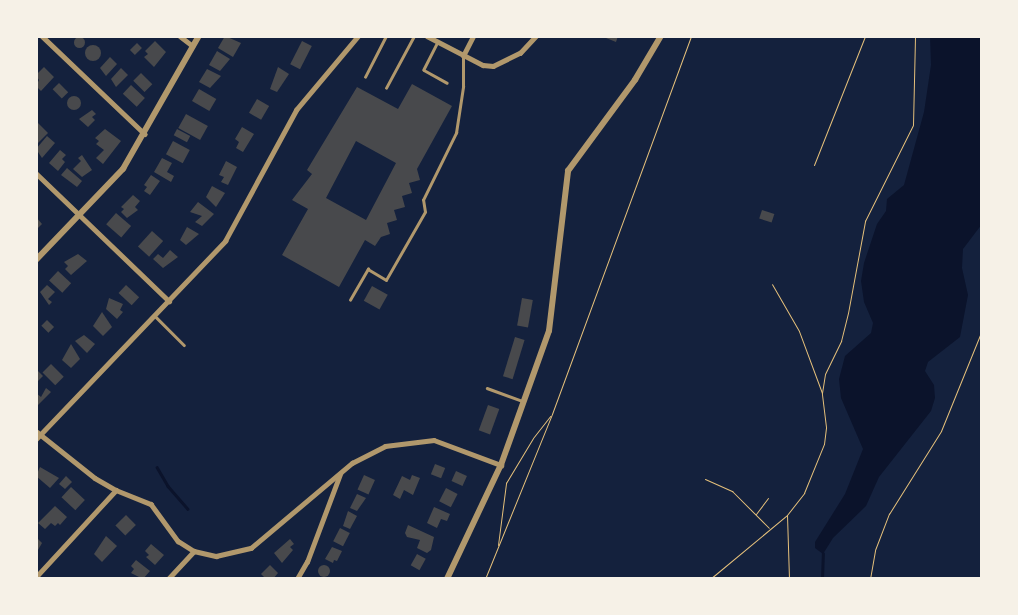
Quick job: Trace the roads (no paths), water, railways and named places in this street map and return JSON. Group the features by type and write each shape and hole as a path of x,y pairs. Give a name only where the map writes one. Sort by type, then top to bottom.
{"street":[{"path":"42,36 145,134"},
{"path":"180,36 193,46"},
{"path":"36,260 119,174 145,134 199,36"},
{"path":"358,36 296,110 225,241 155,316 38,435 71,462 116,490 152,504 178,541 194,551 228,556 251,548 340,473 372,451 416,439 434,440 500,465"},
{"path":"427,36 483,65 504,63 520,53 536,36"},
{"path":"463,56 473,36"},
{"path":"447,579 500,465 551,323 568,171 635,80 661,36"},
{"path":"36,173 169,300"},
{"path":"297,579 322,527 340,473"},
{"path":"36,576 116,490"},
{"path":"168,579 194,551"}],"lane":[{"path":"365,77 386,36"},
{"path":"386,88 414,36"},
{"path":"438,42 424,70 447,83"},
{"path":"350,300 368,269 386,280 424,212 423,200 456,133 463,87 463,56"},
{"path":"155,316 184,345"},
{"path":"487,388 524,402"}],"water":[{"path":"930,36 982,36 982,224 963,249 962,268 968,295 960,337 928,362 925,371 934,385 935,398 931,411 879,477 866,506 833,538 823,554 815,548 815,542 845,494 863,449 841,398 839,379 845,356 871,333 873,323 864,302 861,281 864,263 877,224 886,211 887,199 904,185 924,112 931,65"}],"waterway":[{"path":"157,467 168,486 188,509"},
{"path":"822,579 823,554"}]}
